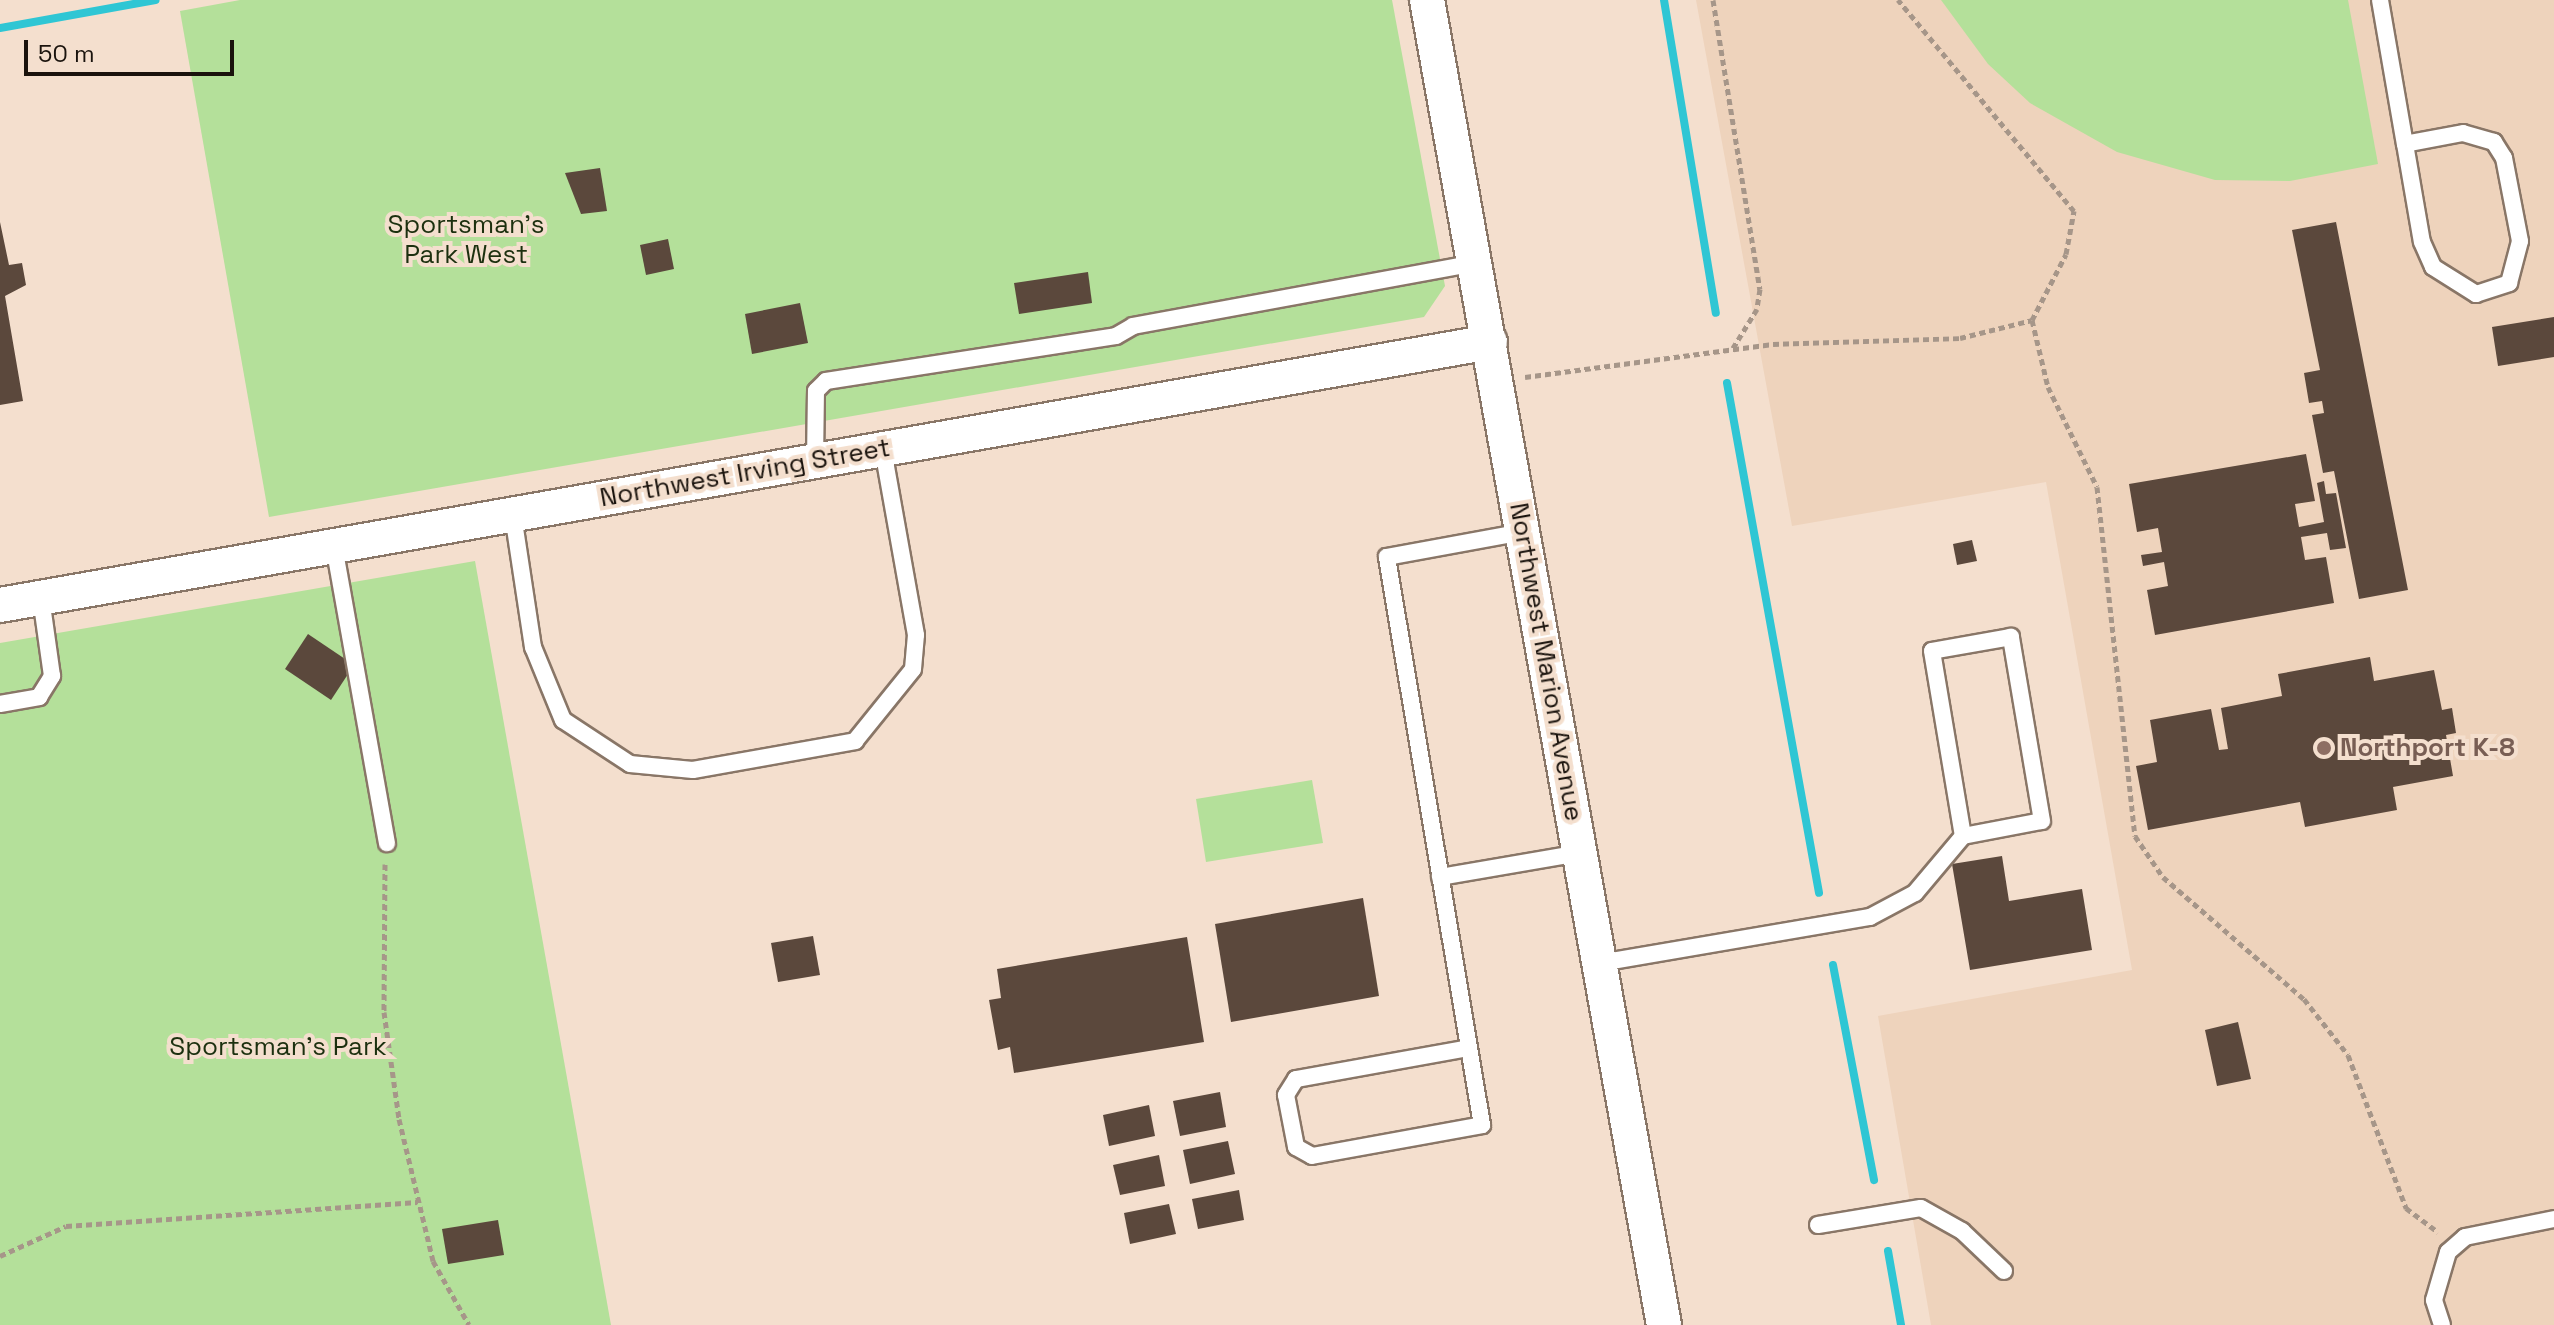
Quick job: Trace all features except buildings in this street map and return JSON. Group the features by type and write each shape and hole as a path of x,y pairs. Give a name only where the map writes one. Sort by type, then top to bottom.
{"street":[{"name":"Northwest Marion Avenue","path":"1427,0 1664,1325"},
{"name":"Northwest Irving Street","path":"0,605 1490,342"}],"lane":[{"path":"2380,0 2405,144 2433,267 2476,294 2509,283 2520,241 2504,158 2494,142 2463,133 2405,144"},
{"path":"815,461 816,391 826,381 1116,336 1133,326 1475,263"},
{"path":"513,515 533,647 563,720 630,764 708,768 855,741 913,669 916,635 883,449"},
{"path":"1469,1048 1296,1079 1286,1095 1296,1147 1312,1156 1482,1125 1387,557 1523,532"},
{"path":"334,546 387,843"},
{"path":"0,704 39,697 52,676 41,598"},
{"path":"1600,963 1870,917 1915,893 1963,836 2042,821 2011,637 1932,651 1963,836"},
{"path":"1440,877 1580,853"},
{"path":"1818,1225 1921,1208 1962,1231 2004,1271"},
{"path":"2442,1325 2437,1277 2465,1237 2554,1219"}],"path":[{"path":"1713,0 1760,289 1757,309 1732,349"},
{"path":"1497,382 1732,349 1883,346 2008,331 2032,320 2066,254 2074,211 1898,0"},
{"path":"2032,320 2048,387 2097,487 2135,836 2163,877 2304,999 2348,1055 2406,1208 2427,1226 2465,1237"},
{"path":"387,843 384,1012 417,1202 433,1261 469,1325"},
{"path":"0,1256 66,1226 417,1202"}],"shaded area":[{"name":"Northport K-8","path":"1696,0 2554,0 2554,1325 1931,1325 1878,1016 2132,970 2046,482 1792,526"}],"green space":[{"name":"Sportsman's Park West","path":"240,0 1392,0 1445,286 1424,317 269,517 180,11"},
{"path":"1941,0 2348,0 2378,164 2290,181 2215,180 2117,152 2030,103 1988,64"},
{"name":"Sportsman's Park","path":"475,561 611,1325 0,1325 0,643"},
{"path":"1312,780 1323,843 1206,862 1196,799"}],"waterway":[{"path":"0,28 155,0"},
{"path":"1664,0 1716,313"},
{"path":"1727,383 1819,893"},
{"path":"1833,965 1874,1180"},
{"path":"1888,1251 1901,1325"}],"place":[{"name":"Northport K-8","path":"2324,748"}]}
